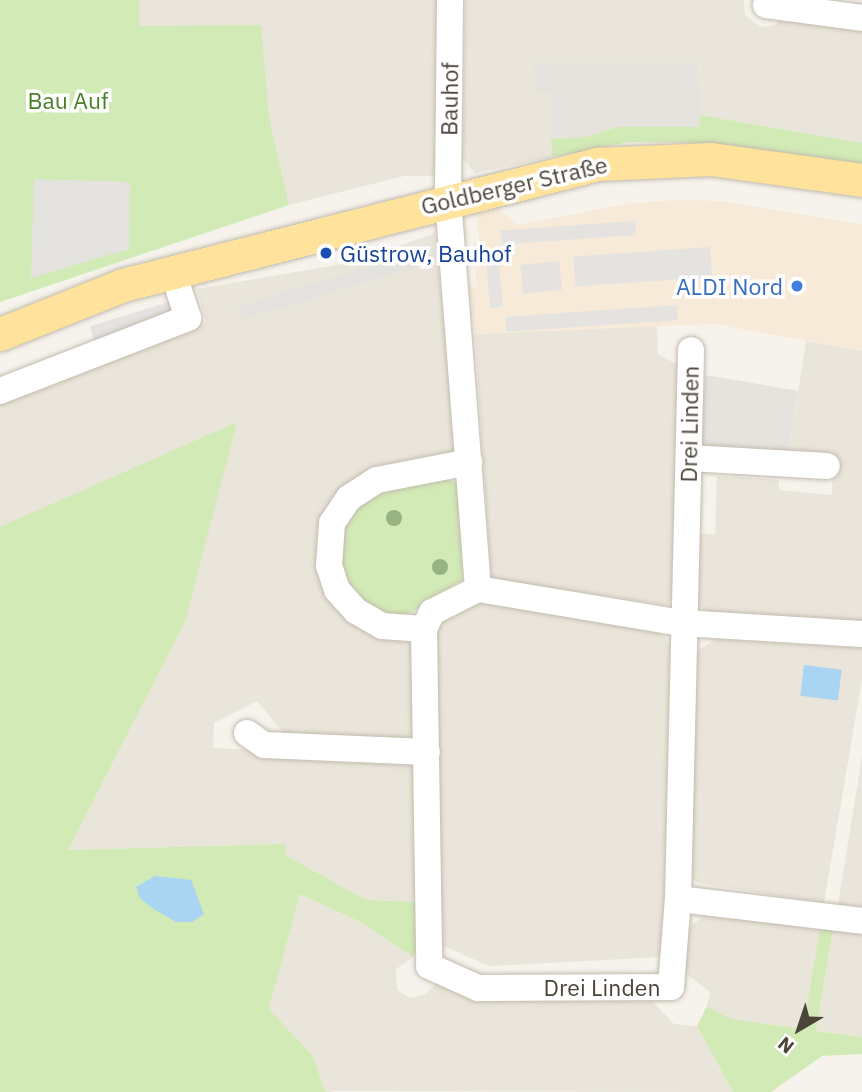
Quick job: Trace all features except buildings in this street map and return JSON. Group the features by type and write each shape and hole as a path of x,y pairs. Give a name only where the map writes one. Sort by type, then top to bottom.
{"main road":[{"name":"Goldberger Straße","path":"0,334 85,299 173,272 448,199 597,164 649,158 759,163 862,180"}],"street":[{"name":"Bauhof","path":"448,199 450,0"},
{"path":"766,5 862,18"},
{"path":"448,199 478,589"},
{"path":"0,391 188,318 173,272"},
{"name":"Drei Linden","path":"424,629 426,752 421,975 478,988 678,994 682,623 691,350"},
{"path":"689,458 827,466"},
{"path":"469,462 377,480 349,498 332,523 329,566 337,590 356,611 382,626 424,629 432,612 478,589 682,623 862,634"},
{"path":"247,733 264,745 426,752"},
{"path":"678,899 862,921"}],"shaded area":[{"path":"139,0 440,0 440,176 404,176 289,205 269,117 138,26"},
{"path":"465,0 744,0 745,15 761,27 775,25 785,15 862,27 862,143 700,115 698,63 535,63 535,92 550,93 552,157 475,173 463,159"},
{"path":"534,63 698,63 701,127 617,127 586,137 551,139 550,93 535,92"},
{"path":"34,179 130,182 129,249 31,278"},
{"path":"722,201 862,224 862,351 714,324 475,334 470,288 477,287 473,242 479,241 477,214 498,209 518,225 630,203"},
{"path":"635,221 636,235 501,244 500,230"},
{"path":"435,233 458,456 377,472 408,639 417,649 417,735 409,743 288,738 257,701 214,723 213,748 417,758 418,902 366,900 287,856 284,844 68,850 185,622 0,527 0,399 206,322 197,289 359,261"},
{"path":"432,247 436,260 242,320 238,306"},
{"path":"710,247 712,277 575,286 573,257"},
{"path":"498,249 503,307 490,308 485,250"},
{"path":"559,261 562,290 523,294 520,265"},
{"path":"172,301 177,317 95,342 90,326"},
{"path":"677,305 678,320 506,332 505,317"},
{"path":"657,326 658,354 678,365 676,596 667,605 491,579 475,334"},
{"path":"806,341 862,351 862,621 711,613 694,603 697,534 715,534 717,476 779,480 779,490 832,495 833,459 788,457"},
{"path":"706,375 798,391 788,457 698,451"},
{"path":"475,601 658,632 666,638 670,649 663,957 489,966 439,944 433,631 439,619"},
{"path":"716,639 862,648 862,679 824,903 698,883 688,873 696,652"},
{"path":"862,756 862,907 838,904"},
{"path":"300,894 360,922 413,957 396,969 397,990 410,998 426,994 438,982 649,998 674,1024 697,1026 733,1092 325,1091 313,1056 269,1009"},
{"path":"708,913 820,928 803,1029 731,1019 707,1006 710,992 685,973 687,929"},
{"path":"833,930 862,931 862,1037 816,1031"}],"green space":[{"name":"Bau Auf","path":"0,0 139,0 139,26 261,25 269,117 289,205 0,302"},
{"path":"700,115 862,143 862,170 705,143 629,142 552,157 551,139 586,137 617,127 700,127"},
{"path":"237,422 185,622 68,850 285,844 287,856 366,900 418,902 418,943 413,957 360,922 300,894 269,1009 313,1056 325,1091 336,1092 0,1092 0,527"},
{"path":"447,479 460,485 463,579 403,618 382,617 354,600 339,571 339,539 351,512 382,489"},
{"path":"820,928 833,930 816,1031 862,1037 862,1054 822,1056 771,1092 733,1092 697,1026 707,1006 731,1019 803,1029"}],"water":[{"path":"804,665 842,670 838,700 800,696"},
{"path":"155,876 191,880 204,914 192,922 176,922 152,908 140,898 136,887"}],"place":[{"name":"Güstrow, Bauhof","path":"326,253"},
{"name":"ALDI Nord","path":"797,286"}]}
